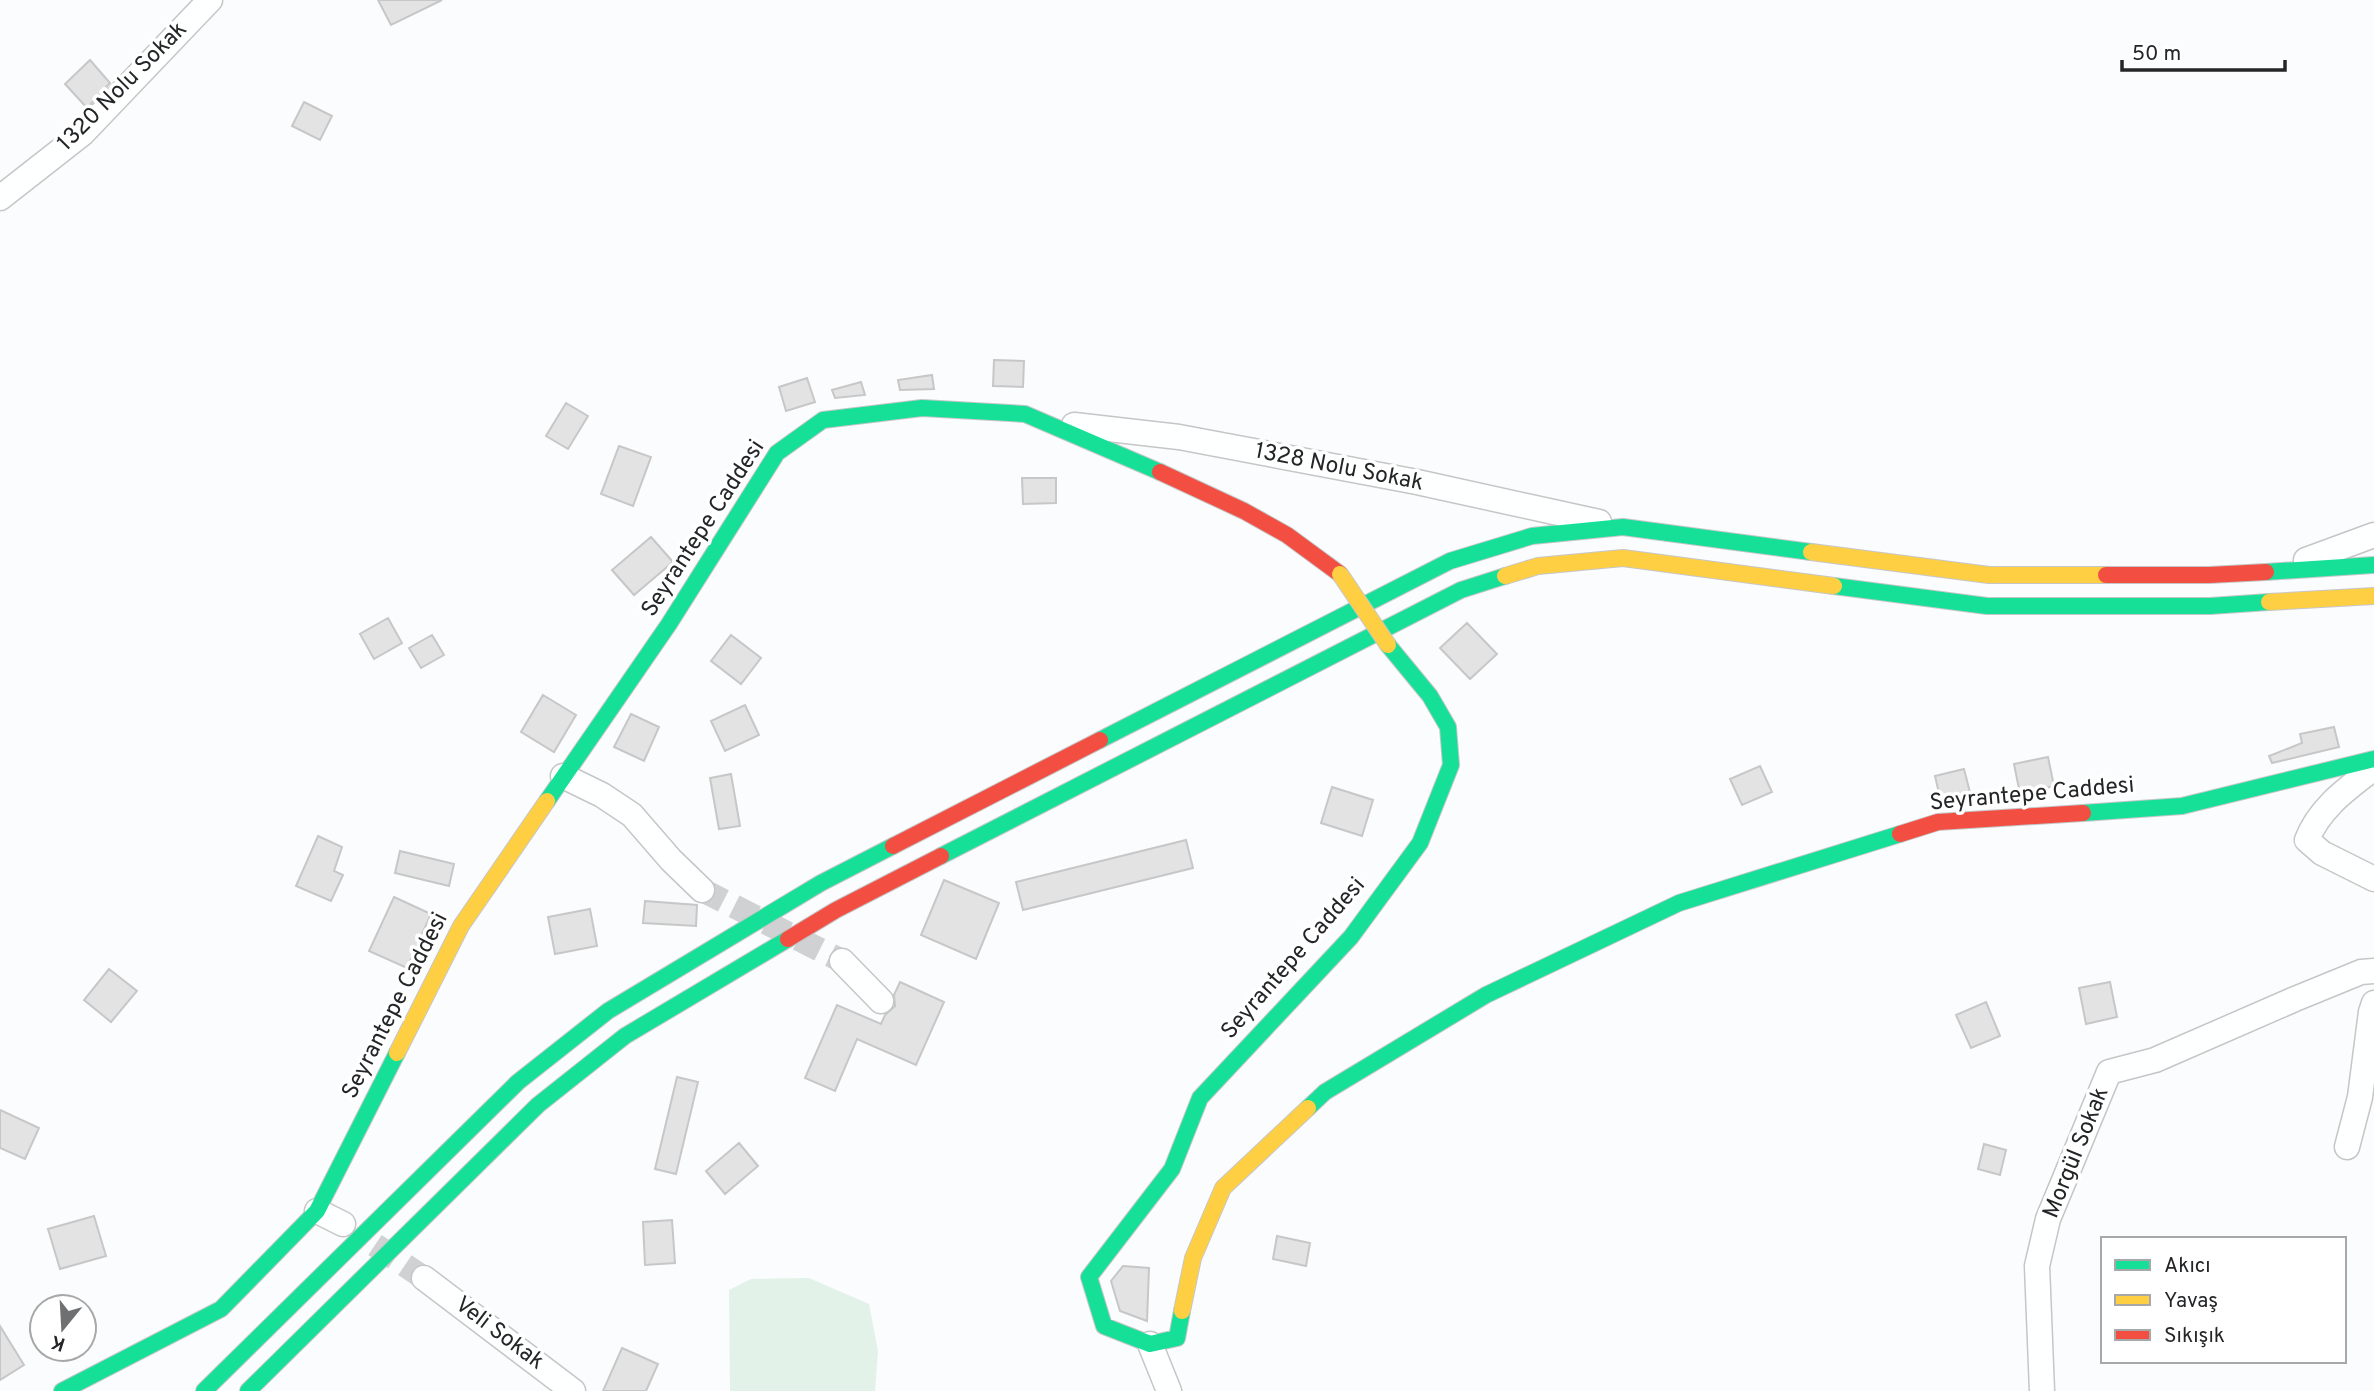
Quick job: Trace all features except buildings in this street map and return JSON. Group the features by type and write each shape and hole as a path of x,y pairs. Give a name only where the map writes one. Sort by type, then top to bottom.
{"main road":[{"name":"Seyrantepe Caddesi","path":"62,1391 221,1309 317,1212 461,926 669,625 777,453 822,420 922,408 1025,414 1244,510 1287,535 1340,574 1388,645 1430,696 1448,727 1451,765 1420,843 1351,937 1200,1098 1172,1169 1089,1277 1104,1326 1150,1344 1177,1338 1193,1258 1223,1188 1325,1092 1486,995 1679,903 1938,822 2182,806 2374,759"},
{"path":"204,1391 518,1082 608,1011 821,883 1450,561 1532,536 1630,528 1989,575 2209,575 2374,565"},
{"path":"248,1391 538,1105 625,1036 836,909 1461,590 1538,566 1623,558 1987,606 2210,606 2374,596"}],"street":[{"name":"1320 Nolu Sokak","path":"0,198 83,133 210,0"},
{"name":"1328 Nolu Sokak","path":"1046,422 1179,437 1417,482 1630,528"},
{"path":"2271,572 2366,539"},
{"path":"2374,768 2334,799 2312,825 2307,840 2322,853 2374,879"},
{"path":"563,776 602,795 632,815 671,860 702,890"},
{"path":"842,961 881,1001"},
{"name":"Morgül Sokak","path":"2042,1391 2037,1266 2048,1219 2109,1072 2155,1060 2361,972 2374,971"},
{"path":"2347,1147 2360,1097 2374,1003"},
{"path":"317,1212 343,1224"},
{"name":"Veli Sokak","path":"424,1278 573,1391"},
{"path":"1150,1344 1169,1391"}],"shaded area":[{"path":"809,1278 869,1304 878,1351 875,1391 730,1391 729,1290 751,1279"}],"tunnel":[{"path":"702,890 842,961"},
{"path":"375,1245 424,1278"}],"traffic: fast":[{"path":"547,801 669,624 777,453 823,420 922,408 1025,414 1160,472"},
{"path":"1100,740 1450,561 1532,536 1623,527 1811,552"},
{"path":"2266,572 2374,565"},
{"path":"941,856 1461,590 1505,576"},
{"path":"1834,586 1987,606 2210,606 2269,602"},
{"path":"1182,1311 1177,1338 1150,1344 1104,1326 1089,1277 1172,1169 1200,1098 1351,937 1420,843 1451,765 1448,727 1430,696 1388,645"},
{"path":"2083,813 2182,806 2374,759"},
{"path":"1308,1108 1325,1092 1486,995 1679,903 1900,834"},
{"path":"204,1391 518,1082 608,1011 821,883 893,846"},
{"path":"248,1391 538,1105 625,1036 788,939"},
{"path":"62,1391 221,1309 317,1211 397,1053"}],"traffic: slow":[{"path":"1811,552 1989,575 2106,575"},
{"path":"1505,576 1538,566 1623,558 1834,586"},
{"path":"1340,574 1388,645"},
{"path":"2269,602 2374,596"},
{"path":"397,1053 461,926 547,801"},
{"path":"1182,1311 1193,1258 1223,1188 1308,1108"}],"traffic: jam":[{"path":"1160,472 1244,511 1287,535 1340,574"},
{"path":"2106,575 2266,572"},
{"path":"893,846 1100,740"},
{"path":"1900,834 1938,822 2083,813"},
{"path":"788,939 836,910 941,856"}]}
